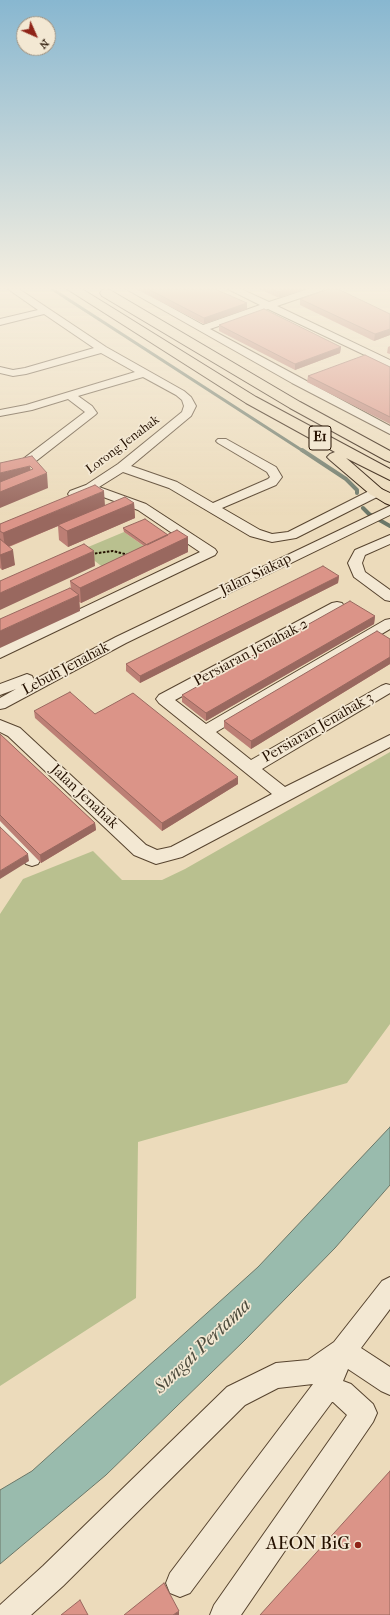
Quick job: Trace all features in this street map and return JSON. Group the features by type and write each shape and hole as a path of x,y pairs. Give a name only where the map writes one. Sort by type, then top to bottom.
{"highway":[{"name":"E1","path":"194,364 251,400 390,475"},
{"name":"E1","path":"227,364 294,404 390,457"},
{"path":"251,400 333,456 384,496"},
{"path":"294,404 390,441"}],"street":[{"path":"0,370 13,373 49,364"},
{"path":"129,364 144,373"},
{"path":"267,364 390,431"},
{"path":"0,413 28,408 144,373"},
{"name":"Lorong Jenahak","path":"63,499 90,488 122,467 187,414 190,406 187,399 144,373"},
{"path":"296,381 311,376"},
{"path":"27,462 91,413 88,408 69,395"},
{"path":"212,508 272,482 276,477 272,470 222,441"},
{"path":"122,467 173,485 255,533 272,538 291,535 384,496"},
{"path":"0,653 210,552 142,507 90,488"},
{"name":"Jalan Siakap","path":"121,640 390,510"},
{"path":"390,539 360,553 355,563 359,574 390,597"},
{"name":"Persiaran Jenahak 2","path":"205,732 164,700 337,606"},
{"path":"390,622 205,732 285,796 390,740"},
{"name":"Lebuh Jenahak","path":"0,690 121,640"},
{"name":"Lebuh Jenahak","path":"0,704 121,640"},
{"name":"Persiaran Jenahak 3","path":"250,768 386,689"},
{"name":"Jalan Jenahak","path":"18,695 11,713 12,722 7,728 140,850 156,857 176,852 285,796"},
{"path":"0,826 32,859"},
{"path":"180,1583 327,1387 343,1351 390,1289"},
{"path":"343,1351 390,1382"},
{"path":"10,1615 53,1576 236,1396 276,1376 312,1372 343,1351"},
{"path":"224,1615 364,1413 342,1393 327,1387"}],"path":[{"path":"90,554 113,551 133,556"}],"green space":[{"path":"124,532 148,549 105,569 81,550"},
{"path":"390,752 390,1024 347,1083 138,1142 136,1298 0,1386 0,914 23,879 93,851 122,880 162,880 185,869"}],"water":[{"name":"Sungai Pertama","path":"390,1127 390,1185 335,1248 245,1340 106,1475 0,1564 0,1490 32,1471 258,1267"}],"building":[{"path":"340,364 385,364 390,367 390,417 308,376"},
{"path":"32,456 47,473 0,492 0,482 33,469 30,466 0,473 0,463"},
{"path":"95,485 104,491 3,533 0,531 0,524"},
{"path":"125,497 134,503 67,531 58,525"},
{"path":"145,519 168,535 147,545 123,528"},
{"path":"177,530 188,537 80,588 70,581"},
{"path":"0,539 13,550 0,555"},
{"path":"84,544 94,551 0,593 0,581"},
{"path":"323,566 339,576 140,676 126,664"},
{"path":"70,588 79,595 0,631 0,619"},
{"path":"350,601 375,616 206,713 182,695"},
{"path":"377,631 390,639 390,657 251,741 224,721"},
{"path":"70,692 95,714 133,693 238,777 162,823 34,711"},
{"path":"0,734 95,823 40,855 0,815"},
{"path":"0,827 28,854 0,871"},
{"name":"AEON BiG","path":"390,1471 390,1615 260,1615"},
{"path":"164,1583 179,1611 173,1615 124,1615"},
{"path":"80,1600 88,1615 61,1615"}],"waterway":[{"path":"169,364 303,451"},
{"path":"302,450 346,479 357,490 357,493"},
{"path":"363,508 369,514 390,526"}],"place":[{"name":"AEON BiG","path":"358,1545"}]}
